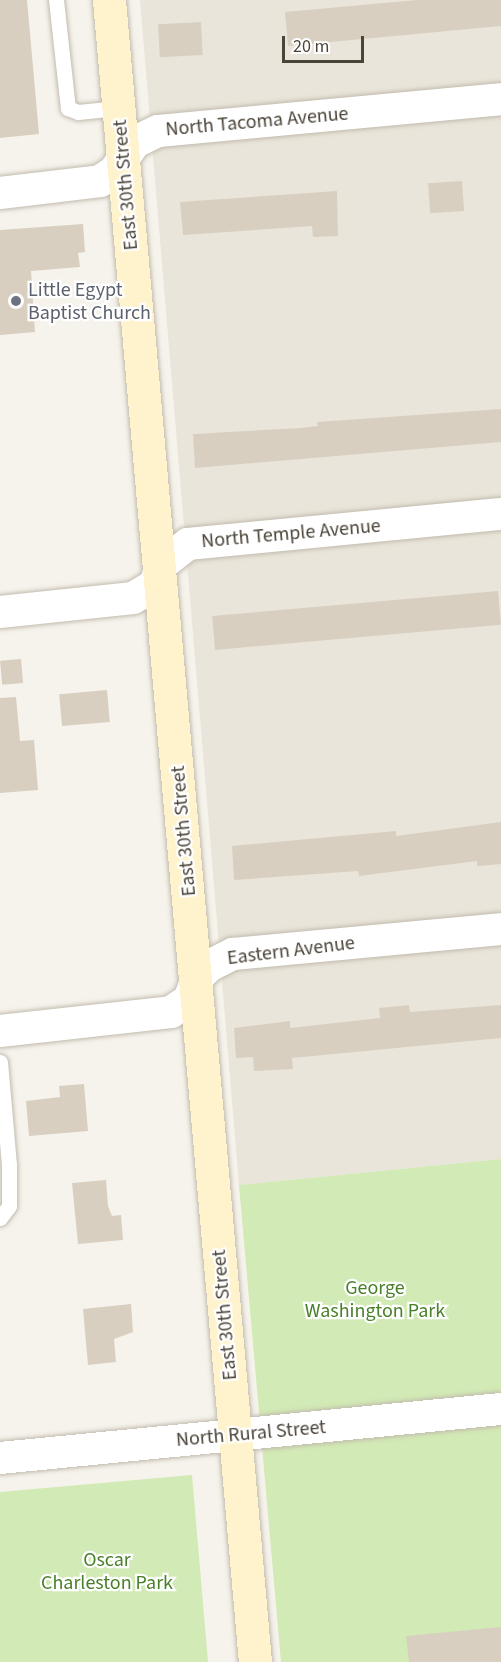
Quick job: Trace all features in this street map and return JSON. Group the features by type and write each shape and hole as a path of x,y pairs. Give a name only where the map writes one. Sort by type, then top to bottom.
{"main road":[{"name":"East 30th Street","path":"109,0 161,565 255,1662"}],"street":[{"name":"North Tacoma Avenue","path":"0,193 96,182 114,172 123,154 140,137 158,131 501,99"},
{"name":"North Temple Avenue","path":"0,612 133,598 155,585 161,565 174,550 197,542 501,514"},
{"name":"Eastern Avenue","path":"0,1031 159,1016 189,1000 197,978 215,961 233,954 501,929"},
{"name":"North Rural Street","path":"0,1458 501,1409"}],"lane":[{"path":"56,0 68,108 78,112 118,108"},
{"path":"0,1062 9,1164 9,1206 0,1218"}],"shaded area":[{"path":"140,0 501,0 501,1159 239,1185"}],"green space":[{"name":"George Washington Park","path":"501,1159 501,1662 281,1662 239,1185"},
{"name":"Oscar Charleston Park","path":"192,1475 208,1662 0,1662 0,1492"}],"building":[{"path":"0,0 27,0 39,134 0,138"},
{"path":"417,0 501,0 501,26 288,46 285,12"},
{"path":"201,22 203,55 160,57 158,24"},
{"path":"462,181 464,211 430,213 428,183"},
{"path":"337,191 338,236 313,237 312,226 183,235 180,202"},
{"name":"Little Egypt Baptist Church","path":"83,224 85,252 78,253 80,267 31,271 35,332 0,335 0,230"},
{"path":"501,409 501,442 195,468 193,434 301,428 318,426 317,422"},
{"path":"498,591 501,625 215,650 212,616"},
{"path":"21,659 23,683 2,685 0,661"},
{"path":"107,690 110,722 62,726 59,694"},
{"path":"16,697 20,741 34,740 38,790 0,793 0,698"},
{"path":"501,822 501,864 477,866 477,861 359,876 358,871 234,880 232,846 396,831 396,836"},
{"path":"409,1005 410,1012 501,1005 501,1038 292,1058 293,1069 254,1071 253,1057 236,1058 234,1028 290,1021 290,1028 380,1018 379,1008"},
{"path":"84,1084 88,1131 29,1136 26,1101 60,1097 59,1086"},
{"path":"106,1180 108,1206 112,1216 121,1215 123,1240 78,1244 72,1183"},
{"path":"131,1304 133,1332 114,1339 116,1362 88,1365 83,1309"},
{"path":"501,1627 501,1662 409,1662 406,1636"}],"place":[{"name":"Little Egypt Baptist Church","path":"16,301"}]}
